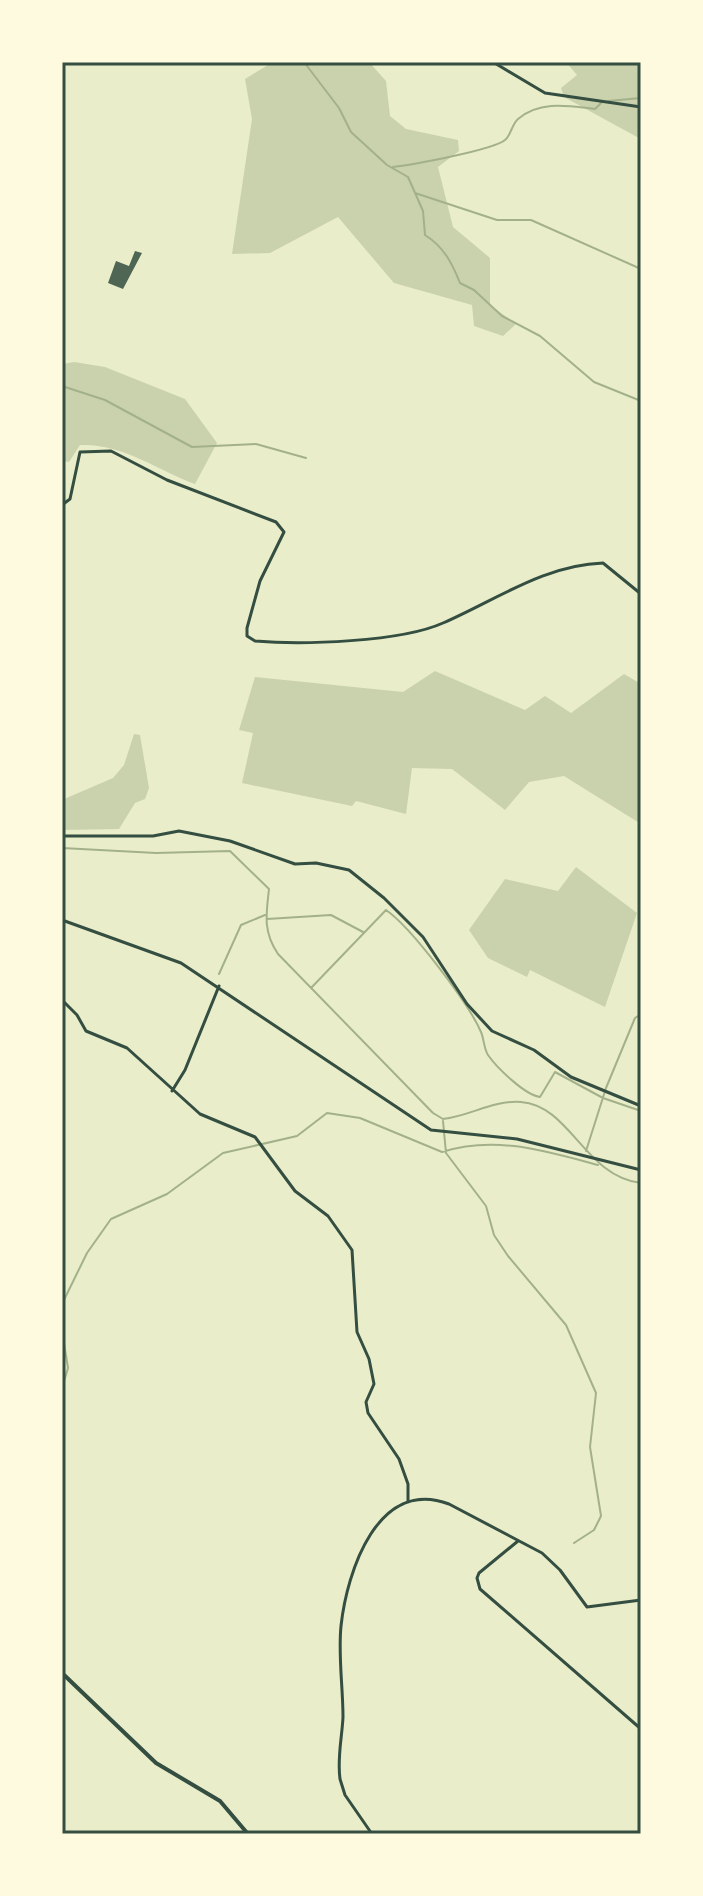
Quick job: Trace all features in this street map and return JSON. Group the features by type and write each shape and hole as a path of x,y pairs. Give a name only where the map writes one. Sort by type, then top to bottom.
{"main road":[{"path":"62,1673 156,1763 220,1801 248,1834"}],"street":[{"path":"493,62 545,93 641,107"},
{"path":"62,505 70,499 80,452 111,451 167,480 276,522 284,532 260,581 247,628 247,636 255,641 392,638 441,624 505,591 573,564 603,563 641,594"},
{"path":"62,836 153,836 179,831 230,841 295,864 316,863 349,870 384,898 423,937 467,1004 492,1031 534,1050 571,1077 641,1106"},
{"path":"62,920 169,958 219,986 425,1127 451,1134 517,1139 641,1170"},
{"path":"172,1091 185,1070 219,986"},
{"path":"62,1000 77,1015 86,1031 127,1048 200,1114 255,1137 295,1191 328,1216 352,1250 357,1332 369,1359 374,1384 366,1402 368,1413 399,1459 408,1484 408,1502"},
{"path":"372,1834 345,1795 340,1779 341,1626 349,1581 358,1558 391,1508 408,1502 436,1499 542,1553 560,1570 587,1607 641,1600"},
{"path":"518,1541 479,1573 480,1589 641,1729"}],"green space":[{"path":"273,62 369,62 386,81 390,116 406,129 458,140 459,151 438,167 453,227 490,258 490,305 516,324 503,336 474,326 472,305 394,283 338,217 270,253 232,254 252,119 245,79"},
{"path":"566,62 641,62 641,136 637,137 564,97 561,88 577,75"},
{"path":"74,362 105,367 185,399 217,443 195,484 110,448 80,445 69,462 62,461 62,364"},
{"path":"435,671 525,710 545,696 571,713 624,674 641,684 641,824 564,776 529,782 505,810 452,769 412,768 406,814 356,801 352,806 242,783 253,733 239,730 255,677 403,692"},
{"path":"134,734 140,735 149,788 145,799 135,803 119,829 62,830 62,800 113,778 124,765"},
{"path":"576,867 637,913 605,1007 530,970 527,977 488,958 469,930 505,879 558,891"}],"building":[{"path":"135,251 142,253 123,289 108,283 116,261 129,266"}],"waterway":[{"path":"304,62 339,108 351,132 387,165 408,177 423,211 425,235 447,256 460,283 474,290 502,316 540,336 594,382 641,401"},
{"path":"608,101 641,98"},
{"path":"393,167 497,144 507,138 518,119 536,109 555,106 595,109 602,102"},
{"path":"415,193 497,220 531,220 641,269"},
{"path":"62,386 105,400 192,447 256,444 306,458"},
{"path":"62,848 156,853 230,851 269,889 268,931 278,954 433,1113 443,1119 511,1102 538,1106 553,1115 605,1168 622,1178 641,1183"},
{"path":"311,988 386,910 410,932 438,967 474,1019 488,1055 519,1086 540,1097 555,1072 603,1098 641,1111"},
{"path":"219,974 241,925 265,915"},
{"path":"267,919 331,915 363,932"},
{"path":"586,1151 606,1088 635,1018 641,1014"},
{"path":"62,1304 87,1253 111,1219 167,1194 223,1153 297,1136 327,1113 360,1118 442,1152 462,1147 501,1145 539,1150 598,1165"},
{"path":"443,1121 446,1153 486,1206 494,1235 508,1256 566,1325 596,1393 590,1447 601,1516 594,1530 574,1543"},
{"path":"62,1331 68,1368 62,1388"}]}
